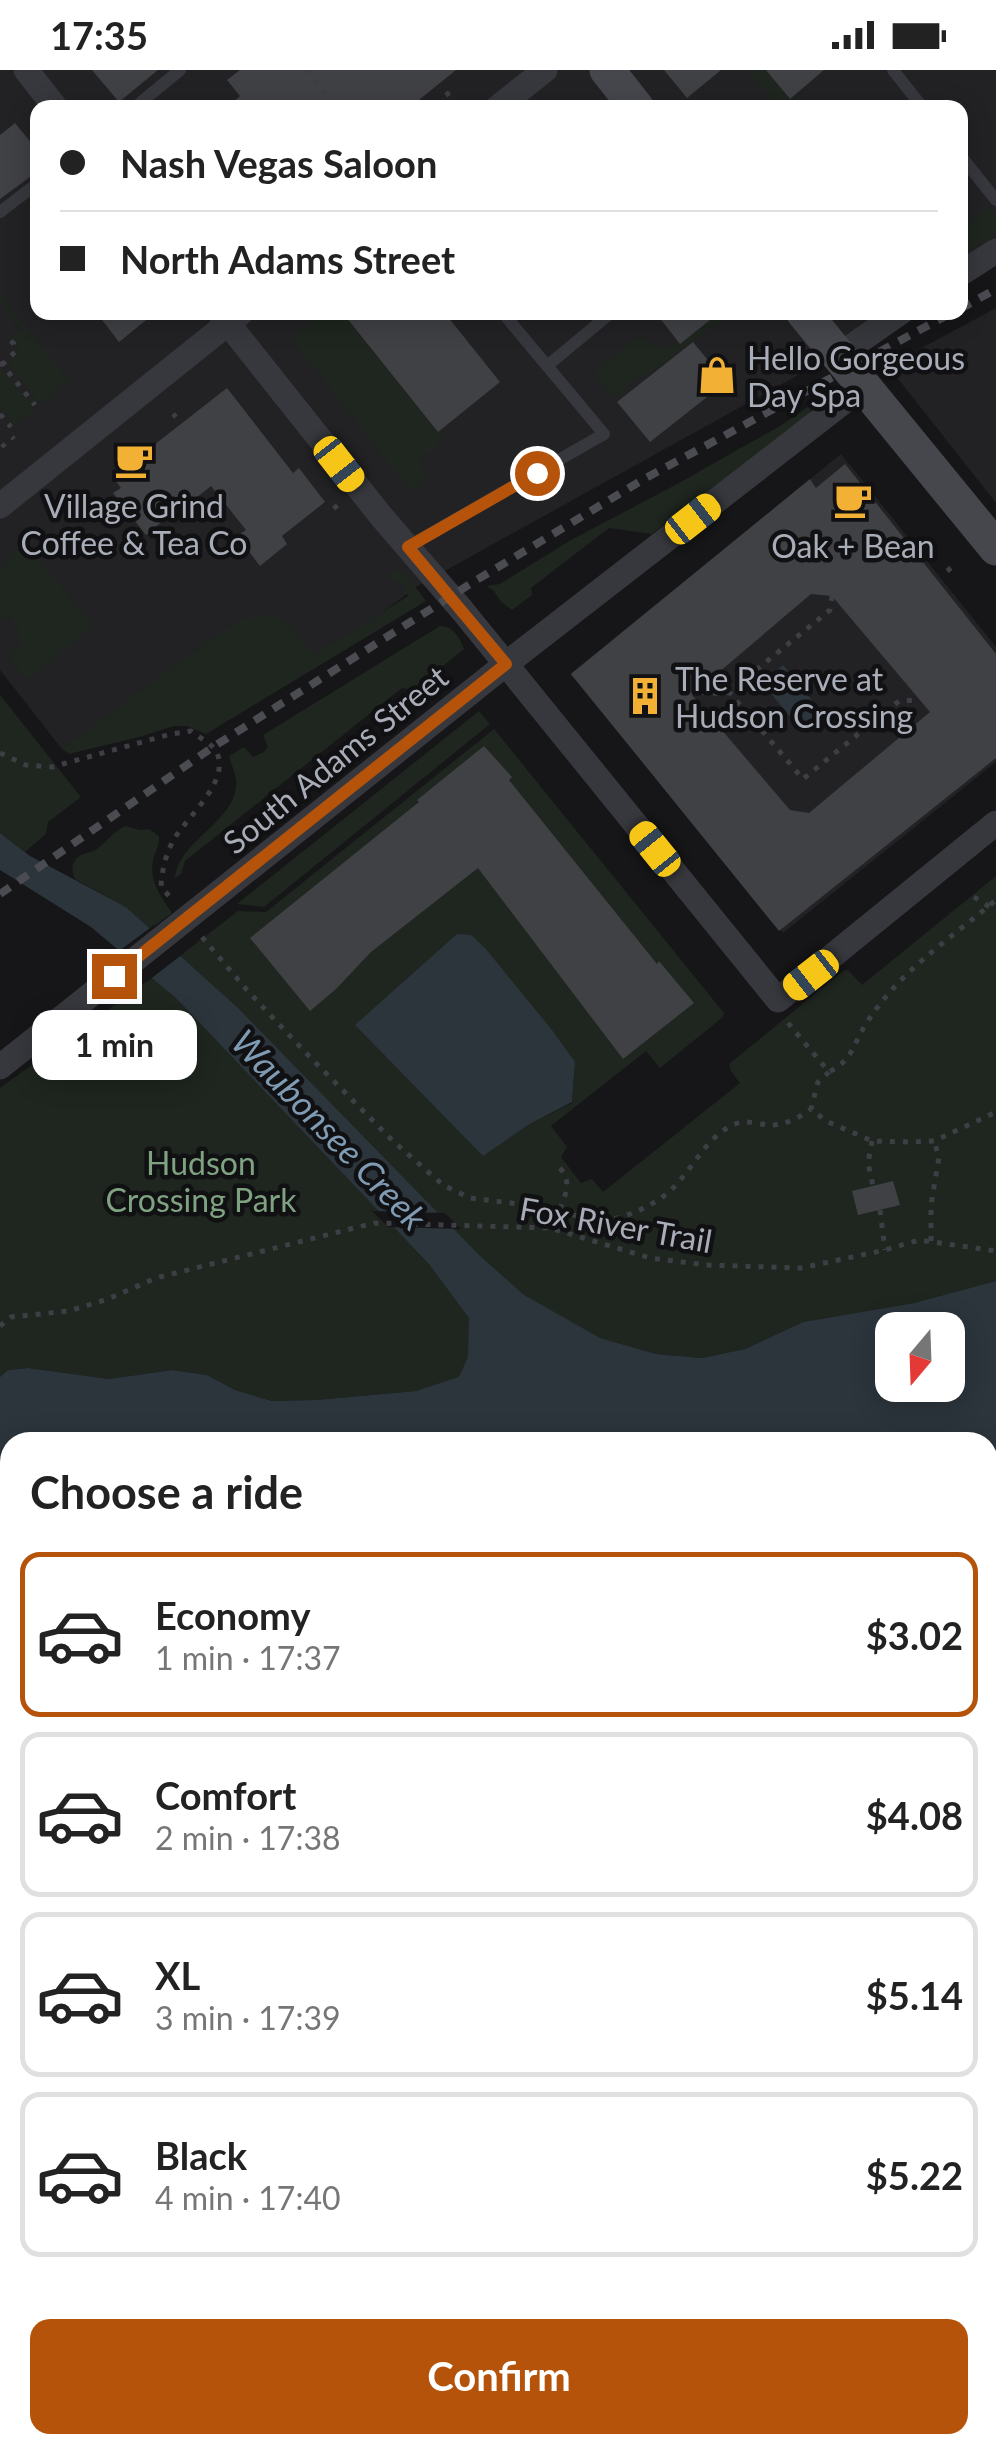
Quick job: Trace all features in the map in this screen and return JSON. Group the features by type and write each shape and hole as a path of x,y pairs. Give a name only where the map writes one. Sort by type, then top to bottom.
{"main road":[{"path":"607,70 631,100"},
{"path":"809,320 996,548"}],"street":[{"path":"28,70 50,100"},
{"path":"507,100 545,70"},
{"path":"968,269 996,251"},
{"path":"0,506 225,320"},
{"path":"233,320 408,547 781,1009 996,823"},
{"path":"838,356 889,320"},
{"name":"South Adams Street","path":"0,1067 506,664 864,386"}],"lane":[{"path":"144,100 180,70"},
{"path":"892,70 916,100"},
{"path":"968,164 996,200"},
{"path":"0,212 30,189"},
{"path":"408,547 604,434 509,320"},
{"path":"546,366 602,320"}],"path":[{"path":"306,70 330,100"},
{"path":"8,338 15,352 1,364 35,405"},
{"path":"0,414 11,427"},
{"path":"947,571 955,565"},
{"path":"700,692 729,692 830,610 832,596"},
{"path":"729,692 802,778 900,701 920,700"},
{"path":"0,752 26,765 52,767 191,731 213,747 218,755 214,786 174,840 162,869 162,887 185,922 305,1052 443,1186 470,1198 560,1209 602,1222 645,1208 672,1189 704,1150 741,1121 773,1126 812,1109 818,1082 847,1060 864,1026 889,991 996,900"},
{"path":"974,897 996,911"},
{"path":"781,1009 829,1072"},
{"path":"812,1109 826,1120 872,1141 934,1140 996,1112"},
{"path":"931,1241 931,1205 939,1157 934,1140"},
{"path":"872,1141 868,1163 873,1186"},
{"path":"560,1168 568,1184 560,1209"},
{"path":"880,1210 885,1250"},
{"path":"602,1222 602,1245"},
{"name":"Fox River Trail","path":"0,1326 11,1317 69,1310 108,1299 156,1278 374,1223 550,1228 650,1258 706,1265 801,1268 919,1240 996,1251"}],"shaded area":[{"path":"0,70 996,70 996,265 968,281 968,100 30,100 30,320 897,320 416,587 318,661 62,749 0,670"},
{"path":"996,308 996,503 888,366"},
{"name":"The Reserve at Hudson Crossing","path":"841,454 996,647 996,762 783,933 570,674"}],"green space":[{"path":"748,70 767,70 789,99 794,95 798,100 772,100"},
{"path":"989,206 996,215 996,234 968,252 968,223"},
{"path":"0,296 69,381 41,405 9,364 19,348 11,335 20,328 0,304"},
{"path":"313,320 348,320 442,438 418,460 426,477 422,483 411,491 291,338"},
{"path":"711,320 721,320 613,397 593,373 638,337 658,346 686,338"},
{"path":"0,366 35,409 14,425 0,408"},
{"path":"816,401 797,425 652,534 609,528 531,588 532,595 512,610 486,586 500,584 571,540 780,426"},
{"path":"26,545 94,626 27,680 8,655 22,644 17,636 21,632 9,616 2,621 0,618 0,566"},
{"path":"403,571 426,601 206,734 187,726 174,726 69,754 62,749 235,622 264,615 283,619 315,655 408,596 399,581 395,584 388,575"},
{"path":"440,626 452,630 464,649 413,690 402,688 185,861 181,874 175,878 187,852 220,818 235,794 236,779 229,756 244,747 253,757 264,752 268,747 263,735"},
{"path":"0,695 81,797 48,822 46,834 25,852 0,833"},
{"path":"479,711 490,724 264,907 237,904"},
{"name":"Hudson Crossing Park","path":"494,729 724,1013 660,1068 646,1051 551,1126 567,1147 561,1157 581,1183 592,1179 603,1192 740,1083 729,1064 843,971 848,970 862,985 996,876 996,1281 914,1303 803,1322 745,1349 702,1358 656,1354 600,1338 416,1391 272,1401 235,1390 207,1375 172,1370 109,1379 28,1368 8,1370 0,1377 0,1088 238,911 266,912","holes":["575,1062 572,1103 528,1125"]},
{"path":"125,826 149,829 159,836 153,875 172,913 150,929 126,907 75,879 73,873 78,857 97,849"}],"water":[{"path":"783,665 824,715 802,732 762,682"},
{"name":"Waubonsee Creek","path":"0,833 30,856 126,907 238,1008 480,1256 524,1295 600,1338 656,1354 702,1358 745,1349 803,1322 914,1303 996,1281 996,1432 0,1432 0,1377 8,1370 28,1368 109,1379 172,1370 207,1375 235,1390 272,1401 316,1400 416,1391 459,1377 468,1357 469,1318 429,1264 177,999 91,927 0,870"},
{"path":"457,934 471,935 485,948 575,1062 572,1102 528,1125 483,1156 355,1025"}],"pier":[{"path":"154,925 184,953 148,981 115,954"},
{"path":"372,1211 445,1213 461,1229 388,1227"}],"building":[{"path":"92,70 158,70 121,100"},
{"path":"240,70 456,70 419,100 235,100 240,96 227,80"},
{"path":"664,70 721,70 687,98"},
{"path":"766,70 824,70 790,99"},
{"path":"15,123 30,141 30,177 0,199 0,135"},
{"path":"102,320 146,320 119,342"},
{"path":"348,320 450,320 500,382 438,432"},
{"path":"661,320 710,320 680,344"},
{"path":"693,342 726,382 650,442 617,402"},
{"path":"227,388 293,473 299,468 325,502 282,536 287,544 260,566 237,536 246,530 211,486 192,501 190,498 146,535 113,493 121,488 115,480 129,469 127,466"},
{"name":"The Reserve at Hudson Crossing","path":"845,464 996,654 996,758 779,931 571,674 810,479 816,488","holes":["811,594 832,596 930,712 809,813 790,810 692,695"]},
{"path":"484,746 657,964 659,961 694,1003 623,1059 478,868 371,952 310,1011 250,938"},
{"path":"893,1181 900,1205 858,1215 852,1191"}],"railway":[{"path":"968,305 996,289"},
{"path":"0,894 213,747 475,581 644,479 938,320"}],"place":[{"name":"Hello Gorgeous Day Spa","path":"717,375"},
{"name":"Village Grind Coffee & Tea Co","path":"134,460"},
{"name":"Oak + Bean","path":"853,500"},
{"name":"The Reserve at Hudson Crossing","path":"645,696"}],"route":[{"path":"114,976 506,664 408,547 537,473"}]}
